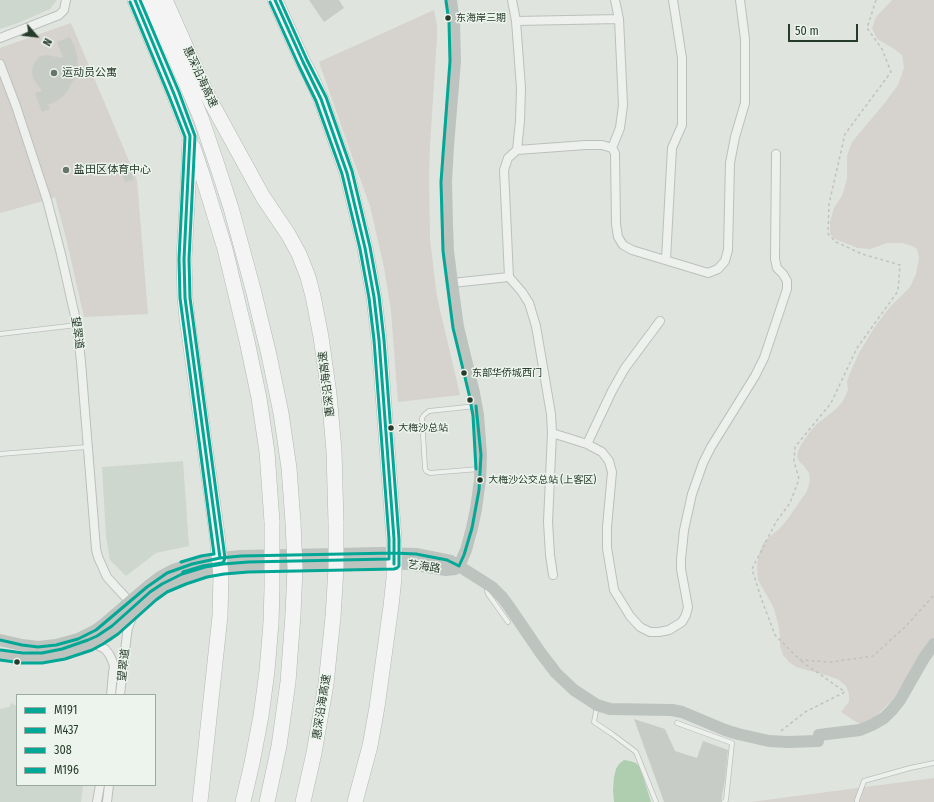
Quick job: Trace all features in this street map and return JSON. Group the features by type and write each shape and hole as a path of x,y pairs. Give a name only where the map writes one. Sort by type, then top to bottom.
{"highway":[{"path":"135,0 190,136 225,249 248,341 259,398 267,452 272,522 271,623 261,716 255,751 243,802"},
{"name":"惠深沿海高速","path":"151,0 201,118 229,201 269,354 281,413 289,468 295,568 293,615 288,682 279,746 266,802"},
{"name":"惠深沿海高速","path":"165,0 212,104 263,197 288,234 299,254 308,277 321,337 329,394 334,451 336,568 333,617 326,684 314,753 303,802"},
{"path":"275,0 321,99 340,149 365,248 374,297 379,340 394,558 391,606 377,707 370,746 355,802"},
{"path":"190,136 184,259 185,298 220,564 220,616 200,802"}],"street":[{"path":"0,38 59,15 64,10 66,0"},
{"path":"451,0 454,22 455,61 448,146 446,203 448,251 458,327 476,406 481,469 474,519 466,550 459,566 486,583 498,593 556,673 574,690 597,705 610,709 672,710 682,712 731,732 769,741 818,741 819,735 860,730 872,726 884,718 900,700 924,658 934,644"},
{"path":"512,0 516,21 521,88 517,150"},
{"path":"612,148 620,128 624,105 619,19 615,0"},
{"path":"666,259 672,148 682,125 682,58 674,0"},
{"path":"553,575 548,522 552,433 550,414 536,326 529,303 509,277 504,170 508,158 517,150 597,145 612,148 615,153 616,224 618,237 623,245 632,250 666,259 708,273 718,269 725,261 728,250 730,163 735,137 745,103 744,39 740,0"},
{"path":"516,21 619,19"},
{"name":"望翠道","path":"0,64 16,106 47,200 62,254 76,325 81,362 96,549 107,577 132,607 127,634 120,694"},
{"path":"552,433 587,444 602,452 609,461 612,472 607,527 607,548 614,590 630,616 640,627 650,632 669,630 682,622 686,616 688,607 681,569 681,559 684,530 696,479 711,447 733,413 764,358 787,289 787,281 778,268 775,259 776,154"},
{"path":"452,283 509,277"},
{"path":"587,444 612,391 625,368 660,321"},
{"name":"艺海路","path":"0,655 23,658 42,658 72,652 90,645 108,636 153,582 167,573 192,564 220,564 241,556 394,558 416,565 446,570 455,569 459,566"},
{"name":"艺海路","path":"0,640 38,647 56,645 78,639 96,630 112,618 132,607"},
{"name":"望翠道","path":"90,645 97,645 105,649 112,660 114,666 111,694"},
{"path":"97,802 100,786"},
{"path":"107,802 109,786"}],"lane":[{"path":"0,334 76,325"},
{"path":"476,406 429,411 424,415 422,418 424,468 430,473 481,469"},
{"path":"0,454 87,447"},
{"path":"486,583 488,594 508,622"},
{"path":"597,705 594,722 636,752 656,802"},
{"path":"677,723 732,743 726,800 724,802"},
{"path":"857,802 864,781 934,763"}],"path":[{"path":"769,741 805,712 845,692 800,660 774,635 752,569 776,522 790,502 799,479 794,461 795,447 831,403 856,348 898,291 900,265 862,254 836,242 828,234 829,204 845,134 891,72 882,49 867,28 876,0"},
{"path":"800,660 831,662 873,656 906,626 934,595"}],"shaded area":[{"path":"0,0 57,0 50,9 0,29"},
{"path":"892,0 934,0 934,637 892,700 877,715 861,725 841,712 849,702 849,694 846,686 839,680 829,676 796,667 783,655 780,646 778,623 773,606 758,580 757,567 759,554 764,542 787,520 807,491 810,481 809,473 797,457 801,445 818,423 836,409 843,401 848,390 847,382 850,373 859,353 874,328 890,307 910,287 916,274 919,258 917,249 912,246 903,243 887,243 870,249 858,248 835,239 830,234 830,222 834,208 842,196 847,179 847,156 852,142 898,85 904,68 902,55 877,39 872,28 876,17"},
{"path":"434,10 437,25 437,37 430,145 430,239 437,297 460,395 398,402 391,311 384,267 370,206 319,62"},
{"name":"盐田区体育中心","path":"71,23 137,180 148,314 84,317 55,197 0,213 0,48"},
{"path":"183,461 189,546 156,553 126,576 110,560 106,537 102,467"},
{"path":"11,703 16,706 16,786 83,786 81,802 0,802 0,709 9,707"},
{"path":"624,760 636,763 640,767 651,802 614,802 614,777 616,769"},
{"path":"934,778 934,802 751,802"}],"building":[{"path":"309,0 339,0 344,8 324,22"},
{"name":"运动员公寓","path":"70,37 74,44 78,61 75,77 63,96 48,105 50,109 42,112 35,93 42,91 33,78 33,65 39,57 45,55 63,58 57,42"},
{"path":"129,168 134,180 125,182 121,172"},
{"path":"634,719 665,729 675,751 697,758 703,741 728,750 721,802 664,802"}],"transit line":[{"name":"M191","path":"135,0 190,136 184,259 185,298 220,558"},
{"name":"308","path":"140,0 179,92 195,136 189,259 190,298 225,558 222,563 203,566 183,572"},
{"name":"M191","path":"275,0 321,99 347,173 365,248 374,297 379,340 394,539 394,564"},
{"name":"M437","path":"0,660 22,663 42,663 65,659 92,650 118,634 167,592 207,577 248,572 394,569 399,566 399,539 384,340 379,296 370,247 352,171 326,97 307,60 280,0"},
{"name":"M196","path":"446,1 449,22 450,61 441,182 443,251 453,328 473,416 476,469"},
{"name":"M437","path":"130,2 185,137 179,259 180,298 214,554 181,562"},
{"name":"308","path":"1,650 23,653 42,653 62,649 88,640 112,626 150,592 162,584 182,574 205,567 248,562 389,559 389,539 374,340 369,298 360,249 342,174 316,101 270,2"},
{"name":"M191","path":"459,566 472,528 479,490 481,455 476,406"},
{"name":"M191","path":"0,640 38,647 56,645 78,639 96,630 147,587 167,573 192,564 220,558 241,556 394,553 416,554 447,560 459,566"}],"place":[{"name":"东海岸三期","path":"448,18"},
{"name":"运动员公寓","path":"54,73"},
{"name":"盐田区体育中心","path":"66,170"},
{"name":"东部华侨城西门","path":"464,373"},
{"name":"大梅沙总站","path":"391,428"},
{"name":"大梅沙公交总站 (上客区)","path":"480,480"}]}
